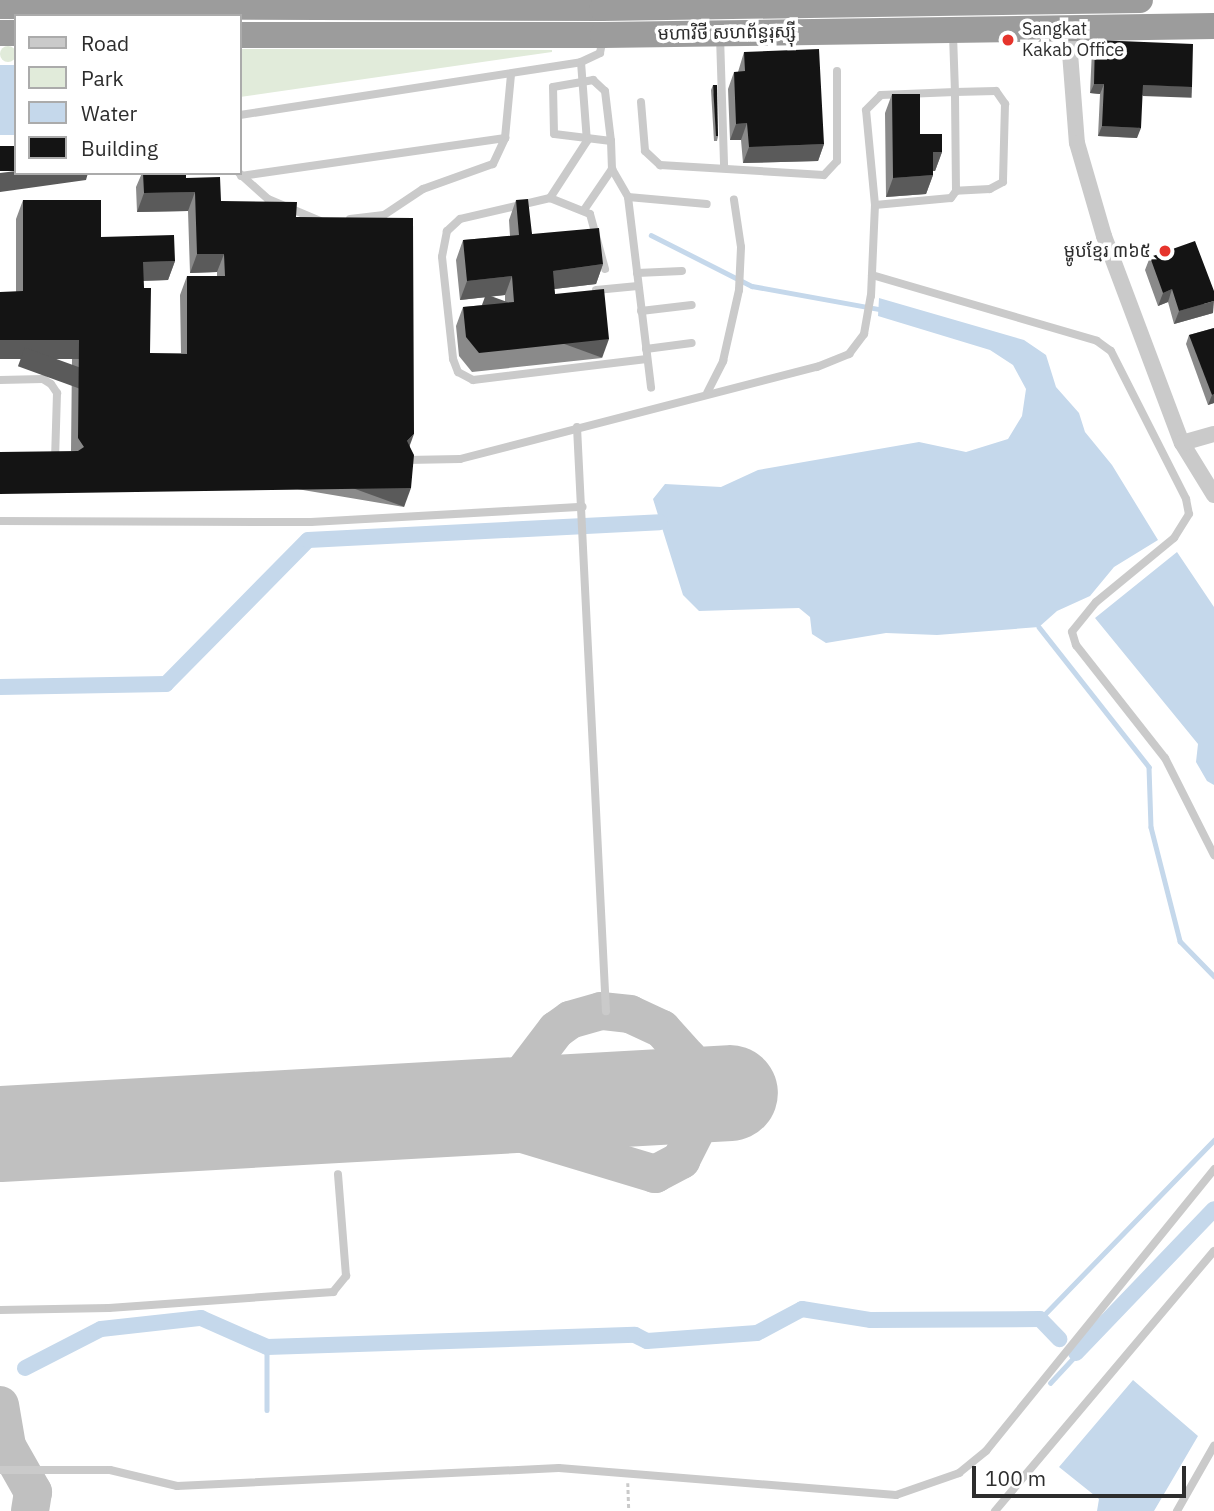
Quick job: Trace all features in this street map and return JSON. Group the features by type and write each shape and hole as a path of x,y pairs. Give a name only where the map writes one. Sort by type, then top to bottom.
{"highway":[{"name":"មហាវិថី សហព័ន្ធរុស្ស៊ី","path":"242,35 720,33 888,11 1029,1 1140,0"},
{"name":"មហាវិថី សហព័ន្ធរុស្ស៊ី","path":"0,6 81,3 218,7 374,3 696,4 888,11 953,27 1214,26"},
{"path":"612,35 614,5"}],"street":[{"path":"1068,27 1077,143 1104,236 1182,443 1214,495"},
{"path":"1182,443 1214,434"}],"lane":[{"path":"456,4 456,35"},
{"path":"953,27 956,191"},
{"path":"720,33 723,166"},
{"path":"242,115 580,62 600,53 612,35"},
{"path":"550,198 587,141 580,62"},
{"path":"641,102 645,150 652,160 660,165 723,166 824,175 832,171 837,161 837,71"},
{"path":"240,175 268,199 321,222 384,215 422,189 488,168 498,159 505,138 511,74"},
{"path":"611,141 560,139 551,128 553,87 593,80 605,91 611,141 612,169 628,197 651,388"},
{"path":"407,460 460,459 837,360 857,345 870,315 875,205 869,103 881,95 996,91 1003,96 1006,175 1000,186 956,191 942,202 875,205"},
{"path":"242,175 505,138"},
{"path":"584,210 612,169"},
{"path":"628,197 707,204"},
{"path":"605,269 596,226 584,210 550,198 460,219 447,231 442,257 458,372 474,380 647,359"},
{"path":"707,393 723,361 739,290 741,268 734,200"},
{"path":"637,273 682,271"},
{"path":"872,275 1097,341 1111,351 1186,499 1189,514 1174,538 1096,602 1072,632 1076,645 1165,758 1214,855"},
{"path":"582,291 638,286"},
{"path":"641,311 692,305"},
{"path":"646,349 692,343"},
{"path":"0,380 43,379 51,384 57,393 59,463 41,463"},
{"path":"577,427 587,559 606,1011"},
{"path":"0,521 311,522 583,507"},
{"path":"0,1470 110,1470 177,1486 559,1468 896,1495 959,1473 986,1451 1214,1169"},
{"path":"0,1310 109,1308 333,1292 341,1287 346,1276 338,1174"},
{"path":"995,1511 1214,1251"},
{"path":"1177,1511 1214,1446"}],"path":[{"path":"628,1474 629,1511"}],"green space":[{"path":"2,48 14,48 14,60 2,60"},
{"path":"242,49 552,52 242,97"}],"water":[{"path":"0,65 14,65 14,135 0,135"},
{"path":"879,298 1024,340 1046,355 1056,387 1079,413 1085,432 1112,465 1158,540 1114,567 1090,596 1057,611 1039,627 937,635 886,633 826,643 812,634 810,617 799,608 699,611 683,595 653,499 665,484 721,487 758,470 919,442 966,452 1008,439 1022,416 1026,389 1013,365 990,350 878,316"},
{"path":"1177,552 1214,607 1214,785 1207,781 1196,762 1198,744 1095,618"},
{"path":"1133,1380 1198,1436 1154,1511 1097,1511 1099,1499 1059,1467"}],"building":[{"path":"1095,40 1193,44 1192,87 1143,85 1141,128 1102,126 1104,84 1094,84"},
{"path":"819,49 824,144 749,147 747,123 736,124 734,72 745,71 744,52"},
{"path":"713,85 717,85 718,136 716,136"},
{"path":"892,94 920,94 920,134 942,134 942,152 933,152 933,175 893,178"},
{"path":"0,146 14,146 14,171 0,171"},
{"path":"143,175 220,177 221,201 297,202 296,217 413,218 414,434 407,441 414,455 411,488 0,494 0,452 78,451 84,447 78,438 79,340 0,340 0,292 23,291 23,200 101,200 101,237 174,235 175,261 143,262 144,288 151,288 150,353 187,354 187,276 225,276 224,254 197,254 195,192 144,193"},
{"path":"528,199 532,234 599,228 603,264 553,271 555,294 604,289 609,339 479,353 466,337 463,307 514,302 512,276 467,281 463,240 519,235 516,200"},
{"path":"1195,241 1214,291 1214,301 1179,311 1172,289 1163,293 1150,257"},
{"path":"1214,328 1214,394 1212,395 1189,335"}],"waterway":[{"path":"651,235 752,286 879,309"},
{"path":"0,687 166,684 308,540 660,522"},
{"path":"1039,627 1149,767 1151,827 1180,941 1214,976"},
{"path":"1040,1319 1214,1140"},
{"path":"1076,1353 1214,1209"},
{"path":"25,1368 101,1329 201,1318 267,1347 635,1335 647,1341 757,1333 802,1309 871,1320 1040,1319 1059,1339"},
{"path":"267,1347 267,1410"},
{"path":"1050,1383 1077,1354"}],"taxiway":[{"path":"440,1109 655,1174 681,1160 695,1132 699,1094 688,1058 662,1029 630,1014 601,1011 570,1020 556,1030 515,1084 455,1108"},
{"path":"0,1135 14,1133"},
{"path":"0,1405 7,1446 33,1492 30,1511"}],"runway":[{"path":"0,1134 730,1093"}],"place":[{"name":"Sangkat Kakab Office","path":"1008,40"},
{"name":"ម្ហូបខ្មែរ ៣៦៥","path":"1165,251"}]}
